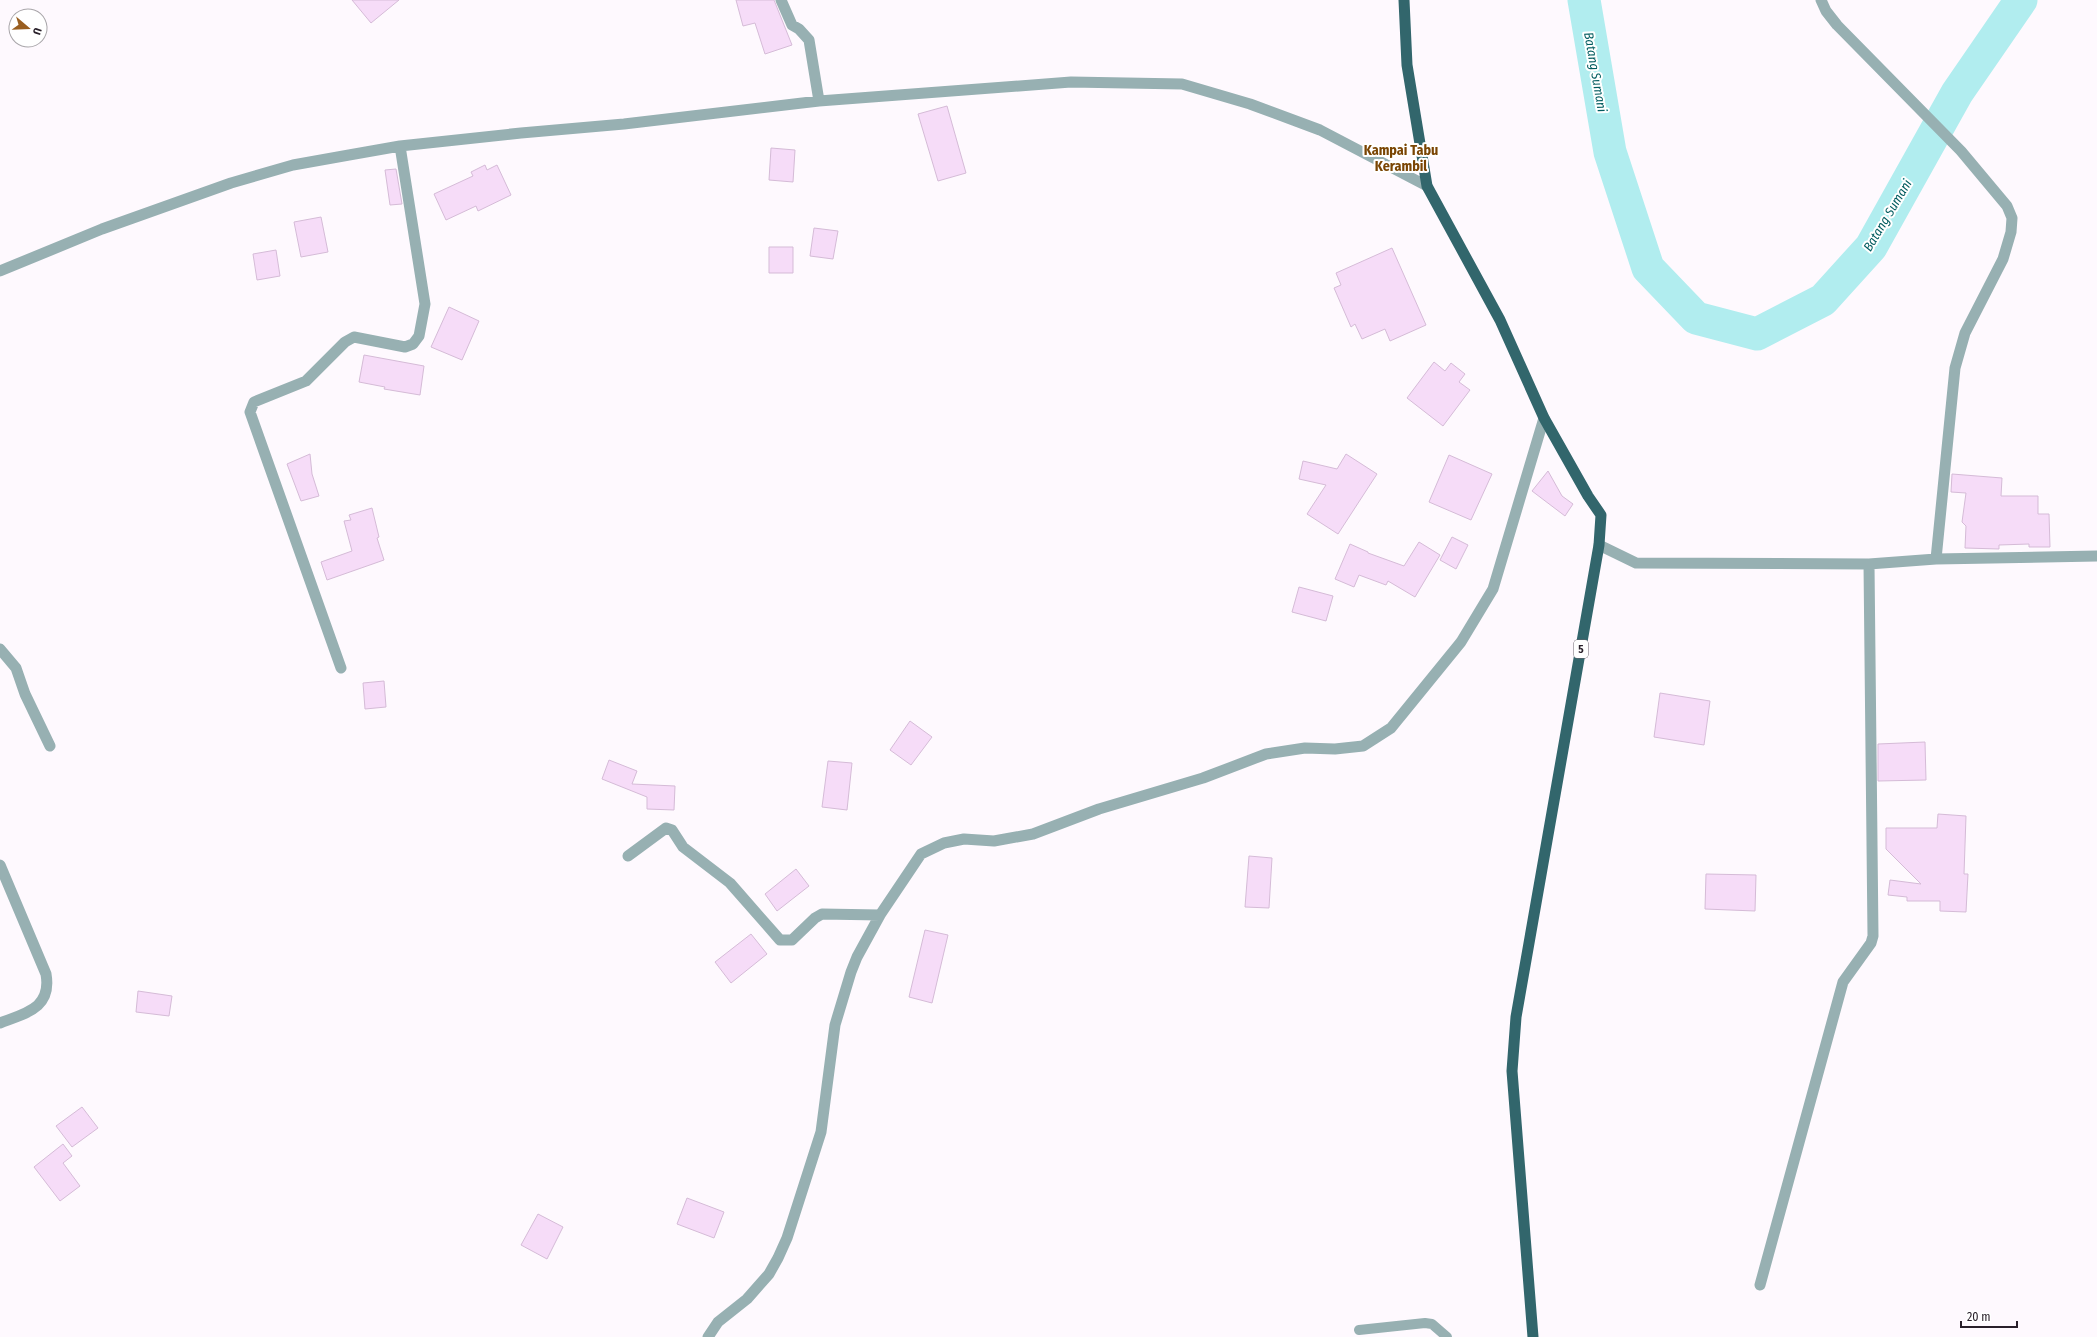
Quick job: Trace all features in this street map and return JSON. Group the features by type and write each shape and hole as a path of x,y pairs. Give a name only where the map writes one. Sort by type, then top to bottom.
{"highway":[{"name":"5","path":"1404,0 1408,65 1427,186 1500,320 1544,418 1588,496 1601,515 1599,545 1516,1017 1512,1071 1533,1337"}],"street":[{"path":"781,0 792,25 799,29 809,40 819,101"},
{"path":"1821,0 1826,11 1837,25 1962,151 2007,206 2012,218 2011,232 2003,259 1965,333 1955,368 1936,559"},
{"path":"0,271 102,228 231,183 293,165 400,146 624,124 819,101 1071,82 1182,84 1250,104 1320,130 1427,186"},
{"path":"341,668 250,412 254,402 306,381 345,342 354,337 405,347 413,344 419,336 425,304 400,146"},
{"path":"708,1337 718,1322 747,1299 769,1274 787,1238 822,1132 837,1013 857,957 880,915 921,854 944,843 964,839 994,841 1033,834 1099,809 1203,778 1266,754 1305,748 1335,749 1363,746 1391,728 1461,642 1493,589 1544,418"},
{"path":"1599,545 1636,562 1869,564 1936,559 2097,556"},
{"path":"1760,1285 1843,982 1870,943 1873,936 1869,564"},
{"path":"0,649 16,668 25,694 50,746"},
{"path":"628,856 666,828 672,830 683,846 730,883 780,940 792,940 815,918 822,914 880,915"},
{"path":"0,865 46,974 48,986 44,998 33,1010 0,1023"}],"lane":[{"path":"1359,1330 1424,1323 1432,1324 1447,1337"}],"building":[{"path":"352,0 399,0 371,23"},
{"path":"736,0 774,0 792,45 765,54 755,23 743,26"},
{"path":"947,106 966,173 938,181 918,114"},
{"path":"771,148 795,150 793,182 769,180"},
{"path":"485,165 487,170 497,165 511,195 478,211 476,206 446,220 434,194 473,176 471,172"},
{"path":"396,169 402,204 390,205 385,170"},
{"path":"321,217 328,252 301,257 294,222"},
{"path":"814,228 838,231 833,259 810,256"},
{"path":"769,247 793,247 793,273 769,273"},
{"path":"1392,248 1426,325 1390,341 1385,329 1362,339 1355,324 1351,327 1334,288 1341,285 1336,273"},
{"path":"276,250 280,276 257,280 253,254"},
{"path":"449,307 479,321 462,360 431,347"},
{"path":"364,355 424,366 420,395 384,389 385,387 359,382"},
{"path":"1434,362 1445,371 1451,363 1465,374 1459,382 1470,390 1443,426 1407,398"},
{"path":"310,454 312,474 319,496 301,501 287,464"},
{"path":"1346,454 1377,474 1338,534 1307,514 1326,485 1299,479 1303,461 1337,469"},
{"path":"1449,455 1492,474 1471,520 1429,502"},
{"path":"1548,471 1562,496 1573,504 1565,516 1532,491"},
{"path":"1952,474 2002,478 2001,496 2038,496 2038,514 2049,514 2050,547 2029,547 2029,544 1999,545 1999,549 1965,548 1966,526 1962,522 1966,493 1951,492"},
{"path":"372,508 379,537 377,538 384,560 327,580 321,562 352,551 344,521 351,520 349,515"},
{"path":"1452,537 1468,545 1456,569 1440,560"},
{"path":"1419,542 1440,555 1415,597 1388,581 1386,585 1359,575 1354,587 1335,579 1350,544 1368,553 1404,566"},
{"path":"1299,587 1333,596 1326,621 1292,612"},
{"path":"384,681 386,707 365,709 363,683"},
{"path":"1660,693 1710,701 1704,745 1654,737"},
{"path":"910,721 932,737 911,765 890,750"},
{"path":"1925,742 1926,780 1878,781 1878,744"},
{"path":"609,760 637,771 632,784 675,786 674,810 647,809 647,797 602,779"},
{"path":"828,761 852,763 847,810 822,807"},
{"path":"1938,814 1966,816 1964,874 1968,874 1966,912 1940,911 1940,901 1907,901 1907,897 1888,895 1890,880 1921,884 1886,849 1886,828 1937,828"},
{"path":"1249,856 1272,858 1269,908 1245,907"},
{"path":"796,869 809,886 777,911 765,894"},
{"path":"1706,874 1756,875 1755,911 1705,909"},
{"path":"925,930 948,935 932,1003 909,997"},
{"path":"751,934 767,954 731,983 715,962"},
{"path":"138,991 172,996 169,1016 136,1012"},
{"path":"82,1107 98,1128 72,1147 56,1126"},
{"path":"63,1144 72,1156 63,1163 80,1186 60,1201 34,1167"},
{"path":"687,1198 724,1212 714,1238 677,1224"},
{"path":"538,1214 563,1227 547,1259 521,1245"}],"waterway":[{"name":"Batang Sumani","path":"1584,0 1610,152 1648,268 1696,318 1757,334 1823,300 1871,247 1957,93 2021,0"}],"district":[{"name":"Kampai Tabu Kerambil","path":"1401,158"}]}
